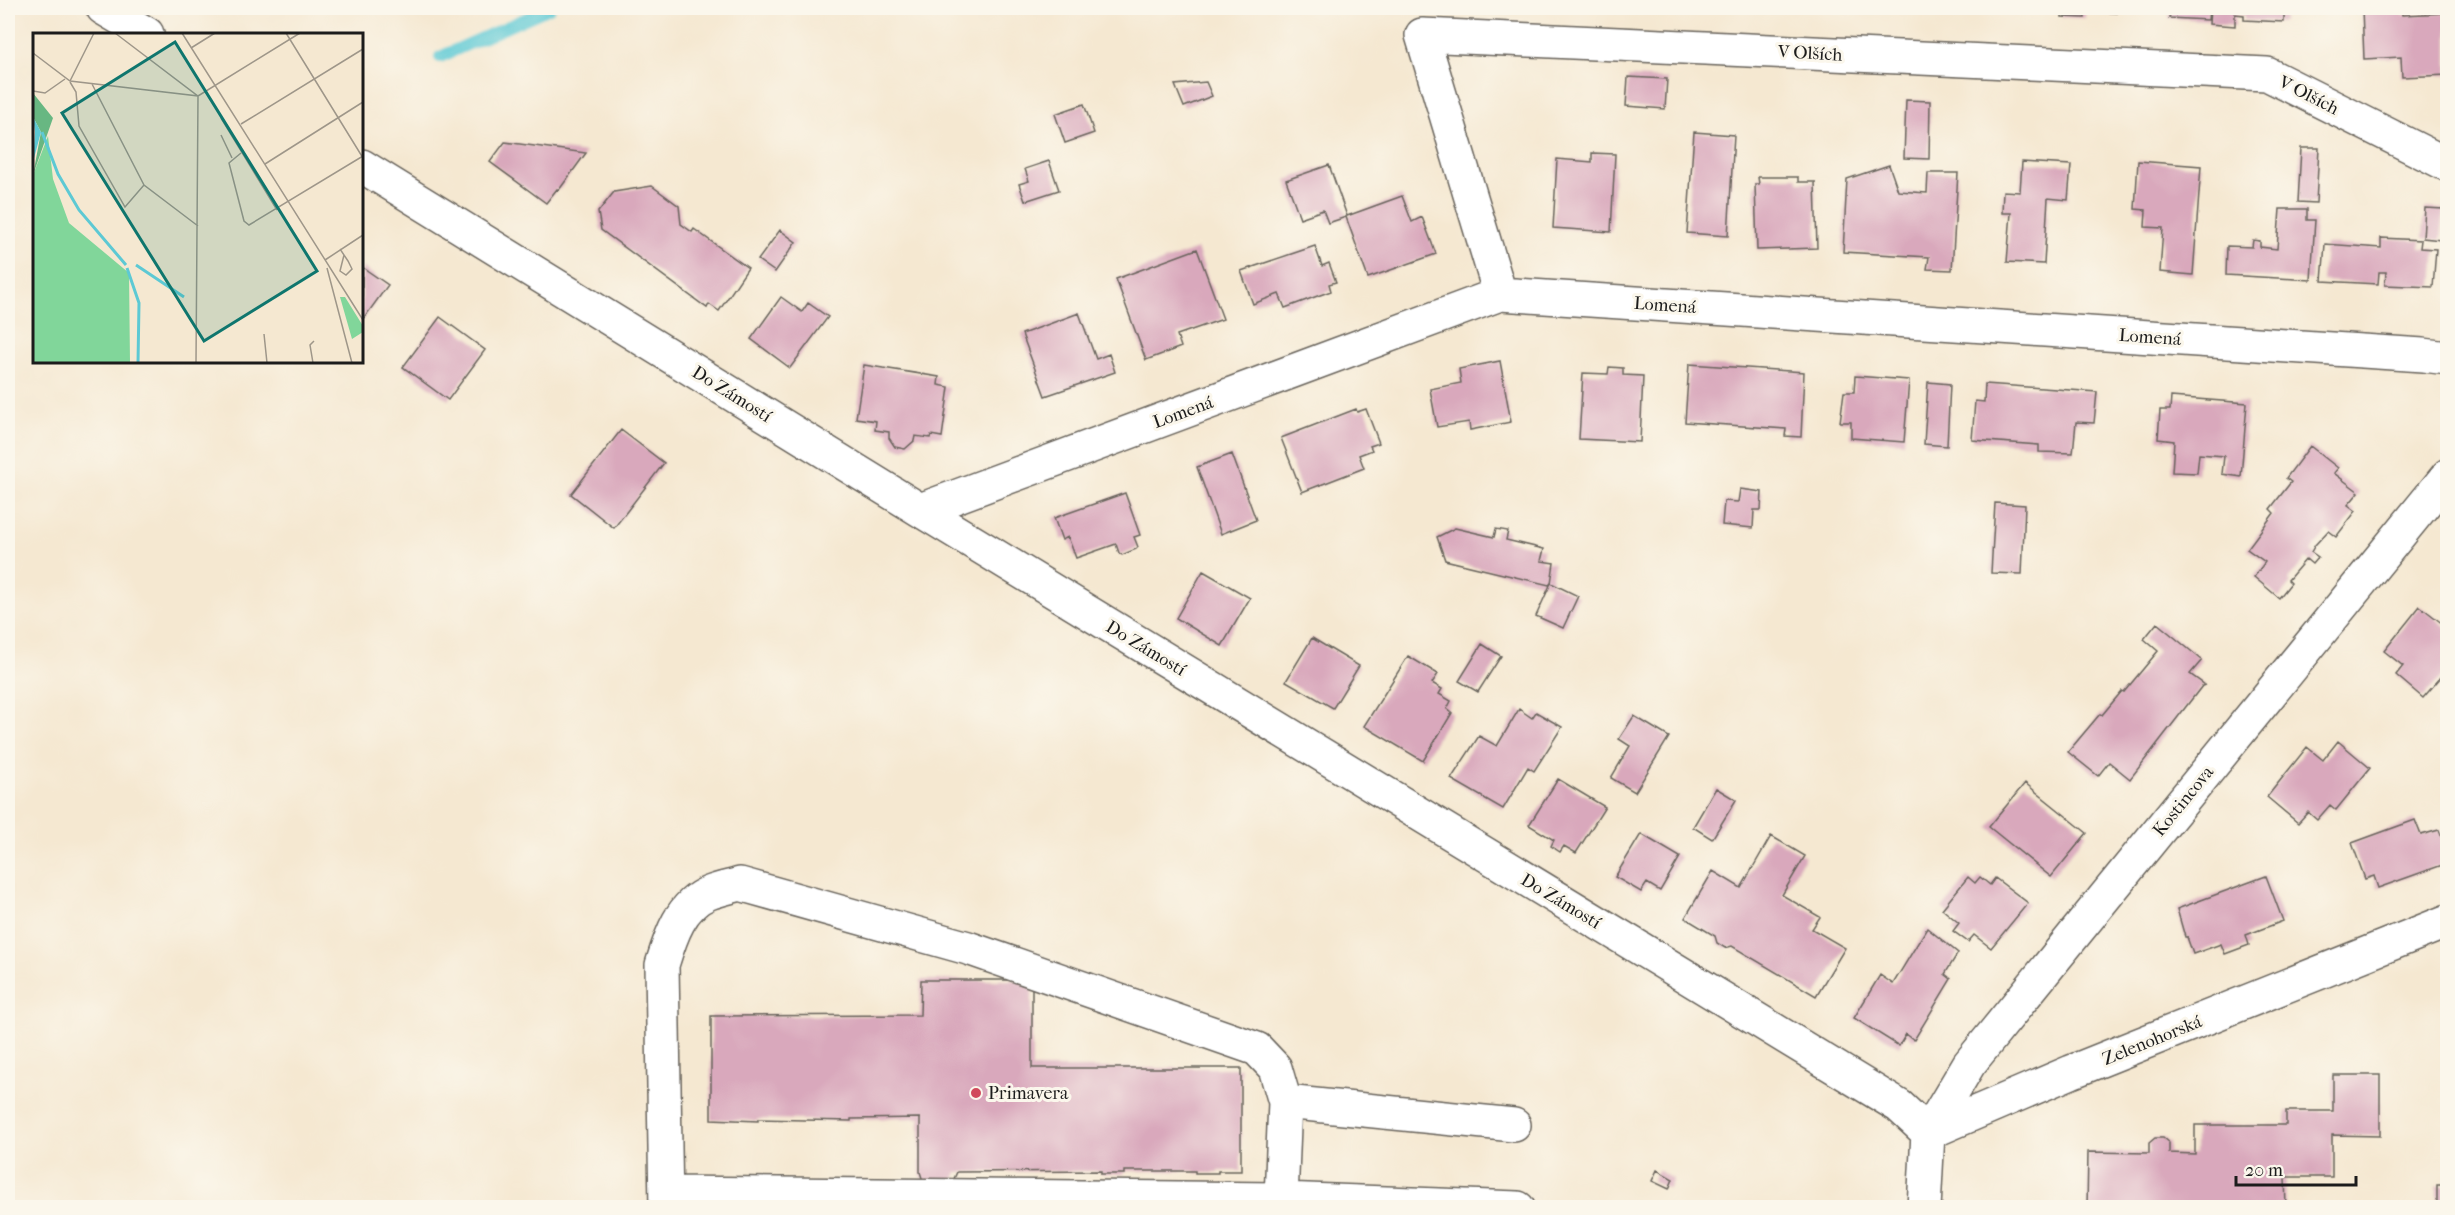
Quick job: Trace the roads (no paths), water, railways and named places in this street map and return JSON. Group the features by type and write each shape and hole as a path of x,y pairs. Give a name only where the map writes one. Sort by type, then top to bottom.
{"street":[{"path":"104,8 145,33"},
{"name":"V Olších","path":"1500,294 1422,35 2267,74 2448,165"},
{"name":"Do Zámostí","path":"363,167 920,510 1899,1106 1928,1133"},
{"name":"Lomená","path":"920,510 1500,294 2448,358"},
{"name":"Kostincova","path":"1928,1133 1969,1064 2448,475"},
{"path":"1281,1199 1286,1102 1275,1068 1257,1049 968,948 740,884 706,893 687,909 673,933 662,965 666,1200 1281,1199 1518,1208"},
{"name":"Zelenohorská","path":"1928,1133 2071,1072 2448,921"},
{"path":"1286,1102 1514,1125"},
{"path":"1924,1208 1928,1133"}],"waterway":[{"path":"440,57 549,8"}],"place":[{"name":"Primavera","path":"976,1093"}]}
